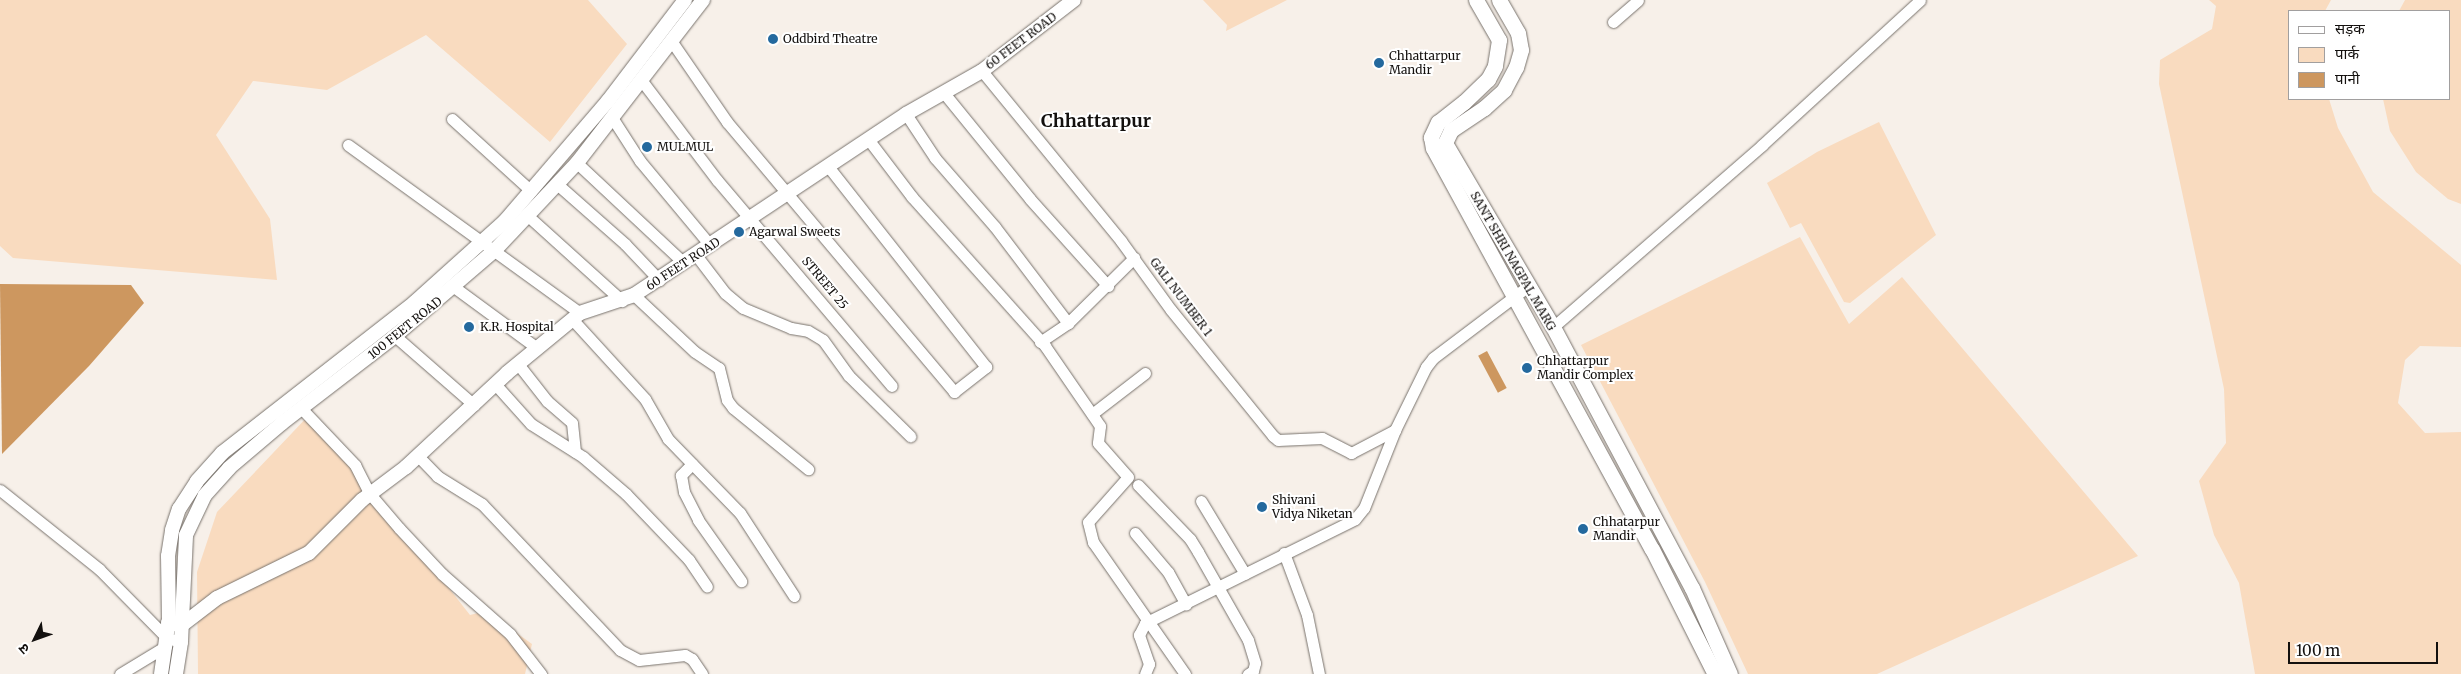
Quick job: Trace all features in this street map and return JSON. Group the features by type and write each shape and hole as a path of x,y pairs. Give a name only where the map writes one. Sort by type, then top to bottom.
{"main road":[{"name":"SANT SHRI NAGPAL MARG","path":"1476,0 1499,40 1495,66 1488,79 1464,102 1438,122 1431,138 1433,148 1458,198 1515,296 1652,549 1715,674"},
{"name":"SANT SHRI NAGPAL MARG","path":"1499,0 1518,33 1521,50 1516,67 1504,90 1484,108 1451,130 1445,143 1527,286 1553,327 1692,588 1730,674"},
{"path":"1652,549 1667,542"}],"street":[{"name":"100 FEET ROAD","path":"176,674 181,642 175,624 168,556 172,530 179,509 197,481 222,452 415,302 483,241 531,191 608,101 685,0"},
{"name":"100 FEET ROAD","path":"161,674 167,642 175,624 186,535 192,518 205,495 229,468 301,408 395,336 495,250 577,163 613,119 703,0"},
{"name":"60 FEET ROAD","path":"175,624 217,598 309,553 374,491 418,456 518,364 576,316 628,298 658,280 710,245 752,220 788,193 906,114 982,71 1074,0"},
{"path":"1613,22 1638,0"},
{"path":"1553,327 1762,145 1920,0"},
{"path":"672,42 728,122 954,392 986,367 828,166"},
{"name":"GALI NUMBER 1","path":"982,71 1134,258 1171,310 1278,440 1316,437 1351,453 1395,430"},
{"name":"STREET 25","path":"642,81 717,180 892,386"},
{"path":"944,93 1030,199 1108,286"},
{"path":"906,114 935,158 995,226 1068,323"},
{"path":"452,119 531,191"},
{"path":"613,119 640,161 710,245"},
{"path":"868,139 912,197 1040,342 1100,426 1098,443 1128,477 1088,522 1093,542 1132,601 1149,620 1184,674"},
{"path":"348,145 483,241 576,316 639,393 668,439 745,519 794,596"},
{"path":"577,163 684,263"},
{"path":"557,184 625,244 658,280"},
{"path":"528,216 695,352 719,368 727,400 733,408 808,469"},
{"path":"696,255 725,293 743,308 791,328 808,331 823,340 849,376 910,436"},
{"path":"1040,342 1068,323 1108,286 1134,258"},
{"path":"1149,671 1139,635 1141,627 1149,620 1219,588 1284,553 1349,523 1360,514 1419,377 1433,358 1527,286"},
{"path":"454,287 537,348"},
{"path":"395,336 474,405"},
{"path":"518,364 547,401 572,423 575,452"},
{"path":"1092,414 1145,374"},
{"path":"496,385 531,424 596,467 658,526 689,560 707,587"},
{"path":"301,408 355,465 442,574 510,634 541,674"},
{"path":"418,456 437,476 482,504 620,650 639,660 684,655 692,659 702,674"},
{"path":"692,464 681,475 684,492 698,520 741,581"},
{"path":"1138,485 1190,539 1219,588 1252,650 1255,667 1248,674"},
{"path":"0,490 99,569 167,642"},
{"path":"1201,501 1245,574"},
{"path":"1135,533 1168,572 1186,604"},
{"path":"1284,553 1307,614 1319,674"},
{"path":"120,674 167,642 181,642"}],"green space":[{"path":"0,0 588,0 627,44 550,142 426,35 327,90 253,81 216,135 270,219 277,280 13,258 0,246"},
{"path":"1203,0 1287,0 1226,31 1227,25"},
{"path":"2209,0 2331,0 2326,10 2288,10 2288,100 2329,100 2338,128 2373,192 2461,265 2461,347 2420,346 2405,360 2398,403 2425,433 2461,432 2461,674 2255,674 2239,583 2214,535 2199,481 2226,443 2224,389 2159,84 2160,60 2212,29 2216,6"},
{"path":"2405,0 2461,0 2461,204 2448,199 2416,172 2390,131 2383,100 2451,100 2451,10 2400,10"},
{"path":"1879,122 1936,235 1850,303 1844,302 1801,223 1790,228 1767,183 1817,152"},
{"path":"1800,237 1849,324 1902,277 2138,556 1877,674 1748,674 1705,582 1581,345"},
{"path":"311,413 470,615 486,611 532,644 525,674 198,674 197,572 217,512"}],"water":[{"path":"0,284 131,285 144,303 89,366 2,454"},
{"path":"1487,351 1507,388 1498,393 1478,356"}],"place":[{"name":"Oddbird Theatre","path":"773,39"},
{"name":"Chhattarpur Mandir","path":"1379,63"},
{"name":"MULMUL","path":"647,147"},
{"name":"Agarwal Sweets","path":"739,232"},
{"name":"K.R. Hospital","path":"469,327"},
{"name":"Chhattarpur Mandir Complex","path":"1527,368"},
{"name":"Shivani Vidya Niketan","path":"1262,507"},
{"name":"Chhatarpur Mandir","path":"1583,529"}],"district":[{"name":"Chhattarpur","path":"1096,121"}]}
